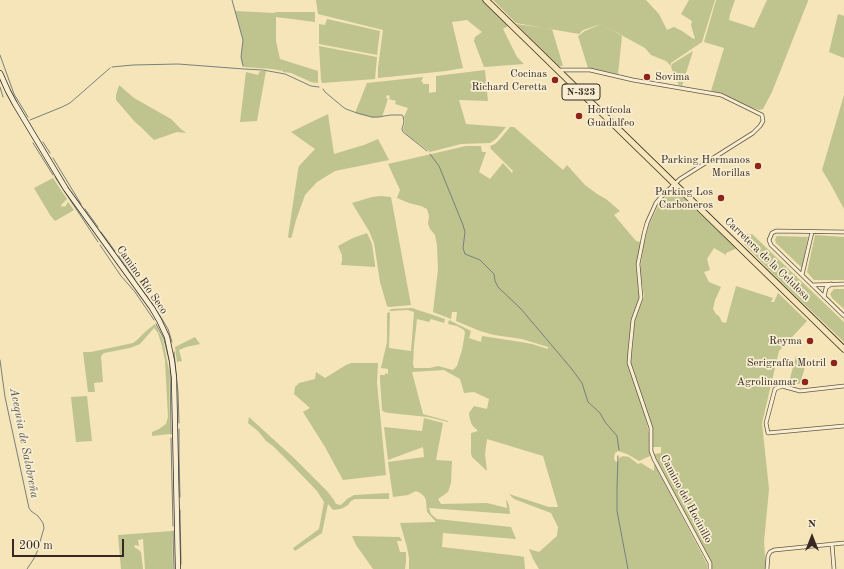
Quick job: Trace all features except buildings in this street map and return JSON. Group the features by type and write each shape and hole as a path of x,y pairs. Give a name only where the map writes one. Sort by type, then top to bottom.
{"highway":[{"name":"N-323","path":"486,0 675,184"},
{"name":"Carretera de la Celulosa","path":"675,184 844,349"}],"street":[{"name":"Camino del Hocinillo","path":"558,70 590,70 633,80 721,95 762,115 763,121 753,133 680,179 656,203 644,234 638,264 641,298 633,320 629,363 651,428 651,451 654,459 710,563 710,569"},
{"name":"Camino Río Seco","path":"0,73 15,104 66,189 152,308 166,337 172,361 174,378 178,569"},
{"path":"844,232 776,231 770,236 769,240 771,245 844,316"},
{"path":"802,275 812,232"},
{"path":"812,284 844,284"},
{"path":"824,297 826,288 831,284"},
{"path":"844,386 800,391 782,386 775,388 766,423 768,433 844,426"},
{"path":"767,569 768,556 770,552 774,550 844,543"},
{"path":"832,544 834,569"}],"green space":[{"path":"316,0 483,0 508,26 503,29 517,57 524,64 484,67 474,41 475,37 482,32 467,20 452,22 463,68 378,78 383,30 318,14"},
{"path":"493,0 646,0 659,14 667,30 674,27 695,39 691,25 692,21 681,14 689,0 715,0 702,42 671,63 671,66 666,61 651,55 645,48 601,24 583,30 579,34 516,23"},
{"path":"716,0 735,0 729,20 754,28 767,0 808,0 772,92 763,109 759,110 747,106 723,94 711,91 724,48 704,42"},
{"path":"235,11 275,13 315,12 315,22 276,17 276,41 280,59 318,71 318,83 311,82 283,71 244,67 241,57 243,40"},
{"path":"838,14 844,16 844,58 829,52"},
{"path":"327,19 380,31 377,55 319,44 319,24 325,25"},
{"path":"516,24 552,29 563,66 559,66"},
{"path":"601,24 622,36 618,74 588,68 578,36"},
{"path":"319,46 377,57 375,79 322,83"},
{"path":"693,51 682,86 679,85 671,67 672,64"},
{"path":"485,70 488,101 459,100 466,124 506,127 496,139 490,143 461,144 430,152 407,135 403,130 405,122 404,117 408,108 395,104 396,101 389,99 390,96 387,95 386,98 388,99 382,117 373,118 355,113 367,83 423,77 421,82 423,82 423,84 429,84 429,93 436,92 436,76"},
{"path":"260,71 266,71 257,121 240,122 246,72 258,75"},
{"path":"119,85 134,98 171,119 186,133 177,132 154,140 135,122 116,100"},
{"path":"844,95 844,209 822,170"},
{"path":"328,114 334,154 378,139 389,160 335,171 317,182 305,195 292,236 289,238 299,166 315,149 291,132"},
{"path":"510,127 514,127 563,170 567,165 585,185 606,199 620,211 614,215 636,241 641,242 636,266 639,300 632,320 628,346 628,365 645,415 649,433 650,456 639,461 618,451 615,453 614,458 617,462 619,458 623,456 629,457 638,464 641,463 654,471 654,463 706,562 707,569 539,569 529,549 539,552 557,536 558,527 551,513 514,499 509,494 549,507 558,507 543,456 487,439 485,454 487,471 472,457 471,433 478,431 472,425 469,413 474,406 487,409 489,399 474,392 464,393 460,379 444,370 412,372 423,414 448,422 428,417 389,413 382,410 380,375 385,375 385,373 388,374 388,369 381,368 387,342 387,313 390,312 389,348 411,351 414,312 408,310 389,311 391,309 412,308 445,319 444,323 431,319 429,322 417,319 414,346 414,368 430,368 438,366 453,370 457,366 465,333 464,330 457,326 448,324 449,320 471,331 469,338 481,342 482,336 532,344 548,349 548,347 522,339 494,335 480,331 456,321 457,312 452,312 451,319 433,312 438,269 435,235 428,224 429,216 427,209 397,198 400,190 388,164 466,146 481,146 482,152 486,152 479,172 490,179 503,163 512,173 513,171 491,149 490,146 495,144"},
{"path":"53,178 67,199 61,205 62,207 65,207 68,202 74,210 55,221 34,188"},
{"path":"673,188 736,248 726,253 726,255 714,248 707,259 710,270 704,272 709,282 721,287 713,309 722,322 726,323 736,286 773,298 771,302 774,302 778,293 807,321 779,351 762,423 769,489 764,542 766,569 711,569 711,563 654,454 661,453 661,447 653,447 652,427 631,363 635,320 644,297 640,270 648,227 659,204"},
{"path":"381,196 391,197 411,305 387,306 380,282 374,243 369,231 352,203"},
{"path":"367,233 372,244 375,267 341,265 342,255 338,246"},
{"path":"746,234 752,234 844,322 844,342 781,282 745,245 742,239"},
{"path":"815,235 844,237 844,280 814,280 807,272"},
{"path":"777,236 808,237 802,268 776,243 775,240"},
{"path":"834,289 844,289 844,309 832,298 830,294"},
{"path":"155,324 163,340 169,370 170,434 152,436 152,432 166,424 168,417 165,361 158,333 155,329 154,328 140,344 130,348 104,353 101,356 103,382 94,383 95,392 88,392 83,352 91,352 133,343"},
{"path":"195,337 200,344 179,350 182,361 177,362 175,347"},
{"path":"796,356 807,360 800,384 789,382"},
{"path":"351,363 378,363 377,383 386,475 343,480 325,447 303,412 310,408 294,394 295,387 299,383 315,379 316,372 325,378"},
{"path":"87,396 92,441 76,442 71,397"},
{"path":"249,417 327,491 336,504 341,505 354,495 389,493 389,499 355,499 343,508 333,510 328,504 322,533 295,551 293,548 319,529 324,502 317,491 273,446 266,441 258,431 248,423"},
{"path":"424,418 443,423 436,460 452,461 451,483 448,492 438,499 441,504 487,503 507,508 506,499 509,505 510,514 429,508 431,514 437,519 511,527 516,539 443,533 442,547 524,557 525,569 409,569 407,547 400,523 436,522 427,512 426,500 420,493 416,491 408,495 393,497 388,462 424,457 423,447 388,460 384,427 422,431"},
{"path":"172,531 173,569 145,569 143,539 138,540 139,546 135,545 134,547 141,552 143,569 121,569 118,535"},
{"path":"352,536 400,537 402,541 397,541 400,552 406,552 405,569 373,569 356,545"}],"waterway":[{"path":"232,0 243,40 241,57 243,66"},
{"path":"0,55 14,94 28,117"},
{"path":"112,67 178,64 263,70 285,74 311,86 319,87"},
{"path":"30,120 70,103 110,68"},
{"path":"0,87 3,97"},
{"path":"323,89 343,107 357,113 372,117 402,115 404,122 402,129 403,132 427,151"},
{"path":"43,142 50,153"},
{"path":"33,143 53,175"},
{"path":"430,154 439,166 463,225 465,232 463,248 465,254 480,260 494,274 498,287 521,309 571,368 582,383 588,402 600,413 605,422 617,436 619,450"},
{"path":"53,158 81,204"},
{"path":"55,177 98,242"},
{"path":"85,209 98,227"},
{"path":"101,232 115,251"},
{"path":"100,245 154,320"},
{"path":"119,256 135,279"},
{"path":"137,283 152,303 168,329 172,342"},
{"path":"156,324 164,339 170,364 171,434"},
{"path":"174,352 179,423"},
{"name":"Acequia de Salobreña","path":"0,360 5,397 29,508 38,516 43,523 44,528 37,552 27,569"},
{"path":"179,429 180,497"},
{"path":"171,438 173,526"},
{"path":"618,456 617,511 628,569"},
{"path":"180,510 181,564"},
{"path":"173,531 174,569"}],"place":[{"name":"Sovima","path":"647,77"},
{"name":"Cocinas Richard Ceretta","path":"555,80"},
{"name":"Hortícola Guadalfeo","path":"579,116"},
{"name":"Parking Hermanos Morillas","path":"758,166"},
{"name":"Parking Los Carboneros","path":"721,198"},
{"name":"Reyma","path":"810,341"},
{"name":"Serigrafía Motril","path":"834,363"},
{"name":"Agrolinamar","path":"805,382"}]}
